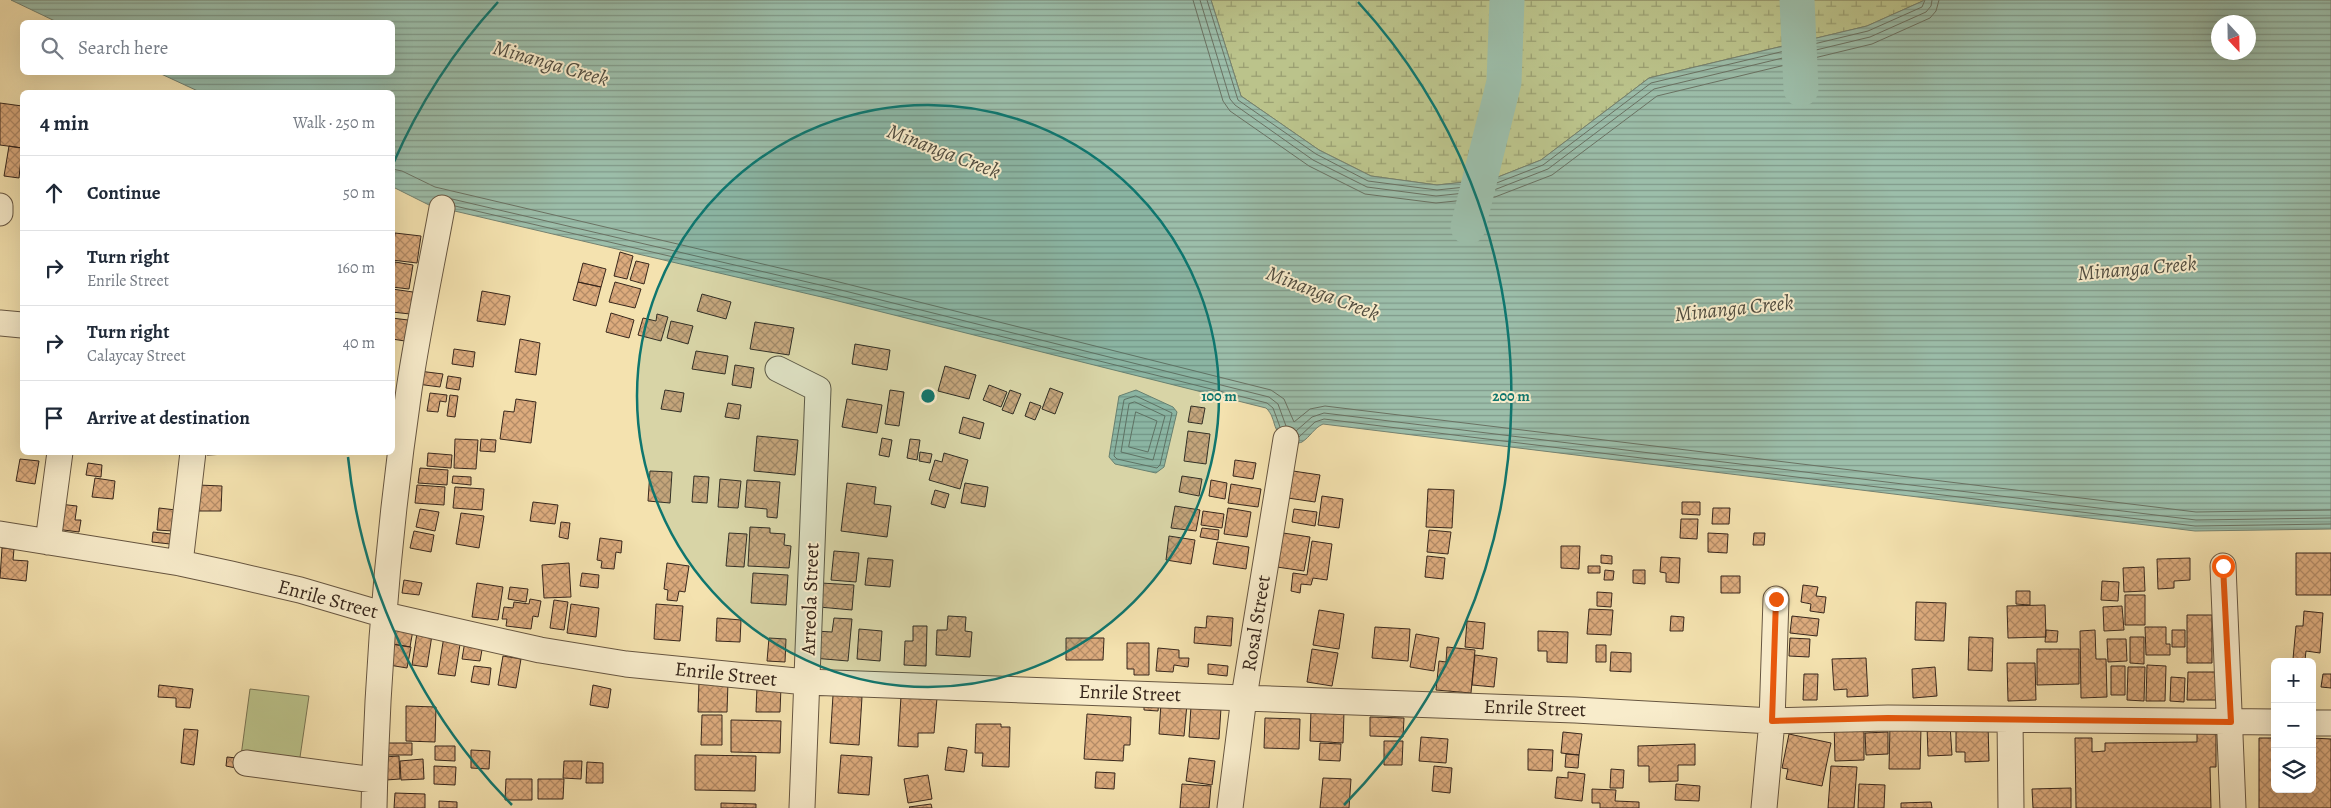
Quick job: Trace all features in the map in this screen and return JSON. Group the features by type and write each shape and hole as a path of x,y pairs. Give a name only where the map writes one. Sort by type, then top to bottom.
{"street":[{"path":"0,206 0,212"},
{"path":"374,808 374,780 385,615 394,512 409,389 442,208"},
{"path":"0,323 20,325"},
{"name":"Arreola Street","path":"778,369 818,389 802,808"},
{"name":"Rosal Street","path":"1230,808 1244,697 1286,439"},
{"path":"48,542 60,455"},
{"path":"180,563 193,455"},
{"name":"Enrile Street","path":"0,534 180,563 300,590 385,615 540,650 607,661 806,682 1575,710 1772,721 1888,718 2271,722"},
{"path":"2223,566 2231,722 2233,808"},
{"path":"1764,808 1772,721 1776,599"},
{"path":"2010,720 2011,808"},
{"path":"2316,723 2331,723"},
{"path":"246,762 374,780"}],"green space":[{"path":"1211,0 1925,0 1867,26 1649,78 1541,160 1493,179 1437,185 1371,176 1319,150 1241,96"},
{"path":"250,689 309,696 299,764 241,756"}],"water":[{"name":"Minanga Creek","path":"11,0 1211,0 1241,96 1319,150 1371,176 1437,185 1493,179 1541,160 1649,78 1867,26 1925,0 2331,0 2331,529 2195,531 1323,424 1302,442 1296,443 1280,435 1270,412 1266,408 830,299 429,205 395,188 395,90 196,90 163,75 395,75 395,20 53,20"},
{"path":"1136,390 1173,407 1177,412 1164,467 1156,473 1115,464 1109,457 1119,396"}],"building":[{"path":"0,103 20,106 20,148 0,145"},
{"path":"9,146 20,148 19,178 4,176"},
{"path":"395,233 421,236 417,263 395,260"},
{"path":"620,252 633,256 627,279 614,276"},
{"path":"636,261 649,264 644,284 630,280"},
{"path":"395,262 413,265 409,289 395,287"},
{"path":"583,263 606,269 601,287 578,282"},
{"path":"578,282 601,287 596,306 573,300"},
{"path":"615,282 641,289 635,308 609,302"},
{"path":"395,289 413,292 410,314 395,312"},
{"path":"482,291 510,296 505,325 477,321"},
{"path":"702,294 731,302 726,319 697,311"},
{"path":"611,313 634,320 629,338 606,332"},
{"path":"657,314 668,317 661,341 638,335 643,318 656,321"},
{"path":"395,318 408,320 405,341 395,339"},
{"path":"671,321 693,326 688,344 667,338"},
{"path":"755,322 794,328 789,355 750,349"},
{"path":"520,339 540,343 536,375 515,372"},
{"path":"855,344 890,350 887,370 852,364"},
{"path":"454,349 475,352 473,367 452,364"},
{"path":"696,351 728,356 725,374 692,369"},
{"path":"735,365 754,368 751,388 732,385"},
{"path":"945,366 976,375 969,399 938,391"},
{"path":"419,371 443,374 440,387 417,384"},
{"path":"448,376 461,378 459,390 446,388"},
{"path":"989,385 1007,392 1001,407 983,400"},
{"path":"1050,388 1063,393 1055,414 1042,409"},
{"path":"665,390 684,393 681,412 661,409"},
{"path":"890,390 904,392 899,426 885,424"},
{"path":"1010,390 1021,394 1013,414 1002,410"},
{"path":"430,393 447,395 446,402 440,401 438,412 427,411"},
{"path":"450,395 458,396 455,417 447,416"},
{"path":"516,399 536,402 531,443 500,439 504,411 514,412"},
{"path":"847,399 882,405 877,433 842,427"},
{"path":"1030,402 1041,406 1035,420 1025,416"},
{"path":"728,403 741,405 739,419 725,417"},
{"path":"1191,406 1205,408 1202,424 1188,422"},
{"path":"963,417 984,423 980,439 959,433"},
{"path":"1188,431 1210,434 1206,464 1184,461"},
{"path":"757,436 798,440 795,475 754,471"},
{"path":"882,438 892,440 889,457 879,455"},
{"path":"455,439 478,440 476,469 454,468"},
{"path":"481,439 496,440 495,452 480,451"},
{"path":"910,439 920,440 917,460 907,458"},
{"path":"920,452 932,454 930,463 919,461"},
{"path":"428,453 452,455 451,468 427,466"},
{"path":"944,453 968,460 960,489 929,480 935,460 942,462"},
{"path":"20,459 39,461 35,484 16,481"},
{"path":"1235,460 1256,463 1253,479 1233,476"},
{"path":"88,463 102,465 101,477 86,475"},
{"path":"420,468 448,470 447,485 418,483"},
{"path":"650,471 672,472 670,503 648,501"},
{"path":"1293,471 1320,475 1315,502 1288,498"},
{"path":"453,476 471,477 471,485 452,483"},
{"path":"694,476 709,477 707,503 692,502"},
{"path":"1182,476 1202,479 1199,496 1179,492"},
{"path":"95,478 115,481 113,499 92,497"},
{"path":"720,479 741,481 738,508 718,507"},
{"path":"747,480 780,482 777,518 767,517 767,509 745,507"},
{"path":"1211,480 1227,483 1225,499 1209,496"},
{"path":"847,483 876,487 874,504 891,506 887,537 841,531"},
{"path":"965,483 988,487 985,507 961,503"},
{"path":"1231,484 1261,489 1258,507 1228,503"},
{"path":"198,485 222,486 221,511 197,511"},
{"path":"417,485 445,487 444,505 415,503"},
{"path":"455,487 484,489 482,510 453,508"},
{"path":"1428,489 1454,490 1452,528 1426,527"},
{"path":"935,490 949,494 945,508 931,504"},
{"path":"1322,496 1343,499 1339,528 1318,525"},
{"path":"533,502 558,505 555,524 530,521"},
{"path":"1682,502 1700,502 1700,515 1682,514"},
{"path":"59,504 77,506 75,520 81,520 79,532 56,529"},
{"path":"1175,506 1200,510 1196,531 1171,528"},
{"path":"159,508 176,510 173,531 157,530"},
{"path":"1228,508 1251,512 1247,537 1224,534"},
{"path":"1713,508 1730,508 1729,524 1712,524"},
{"path":"420,509 439,512 435,531 416,527"},
{"path":"1294,509 1317,512 1315,526 1292,522"},
{"path":"1203,511 1224,514 1222,528 1201,525"},
{"path":"461,513 484,516 479,548 456,544"},
{"path":"1681,519 1698,519 1697,539 1680,538"},
{"path":"561,522 570,523 568,539 559,537"},
{"path":"750,527 770,528 770,533 785,534 784,545 791,546 789,568 748,566"},
{"path":"1202,528 1219,530 1218,540 1200,537"},
{"path":"1429,530 1451,532 1448,554 1427,552"},
{"path":"414,531 434,535 431,552 410,548"},
{"path":"153,532 171,534 170,544 152,542"},
{"path":"729,533 747,534 744,567 726,566"},
{"path":"1283,533 1310,537 1304,571 1277,567"},
{"path":"1708,533 1728,534 1727,553 1708,552"},
{"path":"1754,533 1765,533 1764,545 1753,545"},
{"path":"1169,536 1195,540 1191,564 1166,560"},
{"path":"600,538 622,541 621,553 616,552 614,569 601,568 602,561 597,560"},
{"path":"1312,541 1332,544 1327,580 1313,578 1311,585 1301,584 1300,593 1291,591 1293,573 1307,575"},
{"path":"1217,542 1249,547 1246,569 1213,564"},
{"path":"1561,546 1580,546 1579,569 1561,568"},
{"path":"2,548 14,549 13,560 28,561 26,581 0,578"},
{"path":"834,551 859,553 856,582 831,580"},
{"path":"2296,553 2331,553 2331,595 2296,595"},
{"path":"1601,555 1612,556 1612,564 1601,563"},
{"path":"1427,556 1445,558 1443,579 1425,577"},
{"path":"1661,557 1680,558 1679,583 1666,582 1666,573 1660,572"},
{"path":"868,558 893,560 890,587 865,585"},
{"path":"2190,558 2190,580 2174,581 2174,588 2158,589 2157,559"},
{"path":"569,563 571,597 544,598 542,565"},
{"path":"667,563 689,566 685,592 679,591 677,601 667,600 668,590 664,589"},
{"path":"1588,566 1600,566 1600,573 1588,573"},
{"path":"2144,567 2145,591 2124,592 2123,568"},
{"path":"1605,570 1614,571 1613,580 1604,580"},
{"path":"1633,570 1645,570 1645,584 1633,583"},
{"path":"582,573 599,575 598,588 580,586"},
{"path":"753,573 788,575 786,605 751,603"},
{"path":"1721,576 1740,576 1740,593 1721,593"},
{"path":"404,580 422,583 419,595 402,593"},
{"path":"2102,581 2119,582 2118,601 2101,600"},
{"path":"477,583 503,587 498,620 472,617"},
{"path":"821,583 854,585 852,610 819,607"},
{"path":"1803,585 1818,587 1816,596 1826,597 1824,613 1810,611 1811,604 1801,602"},
{"path":"510,587 528,589 526,602 508,599"},
{"path":"2016,591 2030,591 2030,605 2016,604"},
{"path":"1597,592 1612,593 1611,607 1597,606"},
{"path":"2125,595 2145,595 2145,625 2125,625"},
{"path":"530,599 541,601 538,617 533,616 531,629 506,626 507,619 502,619 504,607 513,608 514,602 529,604"},
{"path":"554,600 568,602 564,630 550,628"},
{"path":"1916,602 1946,603 1944,641 1915,640"},
{"path":"571,604 599,608 596,637 567,633"},
{"path":"656,604 683,606 680,641 654,639"},
{"path":"2045,605 2046,637 2008,638 2007,606"},
{"path":"2122,606 2124,630 2104,631 2103,607"},
{"path":"1589,609 1613,610 1611,635 1587,634"},
{"path":"1319,610 1344,614 1339,649 1313,645"},
{"path":"2304,611 2323,613 2320,653 2306,651 2305,658 2293,658 2296,626 2303,626"},
{"path":"2187,615 2212,615 2212,663 2187,663"},
{"path":"948,616 966,617 965,631 972,632 970,657 936,655 937,630 947,630"},
{"path":"1207,616 1233,618 1231,646 1194,643 1195,627 1206,628"},
{"path":"1671,616 1684,617 1683,631 1670,631"},
{"path":"1792,616 1819,619 1817,636 1790,633"},
{"path":"717,618 741,620 740,642 716,641"},
{"path":"834,618 852,619 848,661 813,658 815,631 832,632"},
{"path":"1467,621 1485,623 1483,649 1465,647"},
{"path":"913,626 927,626 926,666 904,665 905,641 913,641"},
{"path":"1375,627 1410,629 1408,661 1372,658"},
{"path":"2145,627 2166,627 2166,644 2170,644 2170,655 2146,655"},
{"path":"395,628 413,630 410,647 392,644"},
{"path":"859,629 882,631 880,661 857,659"},
{"path":"2046,630 2058,631 2057,642 2045,642"},
{"path":"2095,630 2096,659 2106,659 2107,697 2081,698 2080,631"},
{"path":"2172,630 2185,630 2185,647 2172,647"},
{"path":"1538,631 1568,632 1567,663 1547,662 1547,651 1538,651"},
{"path":"417,633 432,635 427,667 412,665"},
{"path":"1416,634 1439,638 1434,671 1410,667"},
{"path":"444,636 461,638 455,676 438,674"},
{"path":"1969,637 1993,638 1992,671 1968,670"},
{"path":"2130,637 2144,637 2144,664 2130,663"},
{"path":"769,638 786,639 785,662 767,661"},
{"path":"1066,638 1104,638 1103,660 1066,660"},
{"path":"1790,638 1810,639 1809,657 1789,656"},
{"path":"2107,639 2126,639 2127,661 2108,662"},
{"path":"465,641 483,644 480,661 462,659"},
{"path":"1127,643 1149,643 1149,675 1134,675 1134,669 1127,669"},
{"path":"392,644 411,647 407,668 389,665"},
{"path":"1596,645 1606,645 1606,662 1596,662"},
{"path":"1447,647 1475,650 1471,693 1436,690 1439,661 1446,662"},
{"path":"1158,648 1179,650 1179,658 1189,658 1188,667 1174,665 1173,672 1156,671"},
{"path":"1312,649 1338,653 1332,686 1307,682"},
{"path":"2037,649 2079,649 2079,684 2037,685"},
{"path":"1611,652 1631,653 1631,672 1610,671"},
{"path":"1475,655 1497,658 1494,687 1472,685"},
{"path":"503,656 521,659 516,688 498,685"},
{"path":"1866,658 1868,696 1847,697 1847,689 1834,690 1832,659"},
{"path":"2007,663 2035,663 2036,700 2008,701"},
{"path":"1208,664 1228,666 1227,676 1208,674"},
{"path":"2147,665 2166,666 2165,701 2146,701"},
{"path":"474,666 491,668 489,685 471,682"},
{"path":"2111,666 2125,666 2125,695 2111,695"},
{"path":"1935,667 1937,696 1913,698 1912,669"},
{"path":"2128,667 2145,667 2144,701 2127,700"},
{"path":"2188,672 2217,672 2217,700 2187,700"},
{"path":"1804,674 1818,674 1817,700 1803,700"},
{"path":"2323,674 2331,674 2331,688 2321,687"},
{"path":"2171,677 2185,678 2184,702 2170,701"},
{"path":"699,681 728,682 727,712 698,712"},
{"path":"159,685 193,689 190,708 176,707 176,698 158,697"},
{"path":"593,685 611,689 608,708 590,705"},
{"path":"757,686 781,687 780,712 756,712"},
{"path":"833,695 862,697 859,745 830,743"},
{"path":"901,696 937,698 934,733 918,733 918,747 898,746"},
{"path":"1144,699 1159,700 1158,711 1144,710"},
{"path":"1161,702 1187,704 1184,736 1159,734"},
{"path":"406,706 436,707 435,742 406,741"},
{"path":"1191,706 1221,708 1219,739 1189,737"},
{"path":"1311,710 1344,712 1343,743 1310,741"},
{"path":"1087,714 1131,717 1130,745 1124,745 1123,761 1084,759"},
{"path":"702,715 722,715 722,745 701,745"},
{"path":"1370,717 1404,718 1403,737 1370,736"},
{"path":"1265,718 1300,719 1299,749 1264,748"},
{"path":"731,720 781,721 780,753 731,752"},
{"path":"1834,722 1864,722 1864,760 1835,761"},
{"path":"976,724 1001,724 1001,727 1010,727 1009,767 982,766 983,753 975,753"},
{"path":"1950,725 1952,755 1928,756 1927,726"},
{"path":"1956,725 1988,725 1989,761 1965,762 1965,752 1956,752"},
{"path":"1890,726 1921,727 1920,769 1889,769"},
{"path":"2216,727 2216,767 2210,767 2211,808 2076,808 2075,738 2092,738 2092,752 2105,751 2105,743 2197,742 2197,728"},
{"path":"184,729 198,730 194,765 181,763"},
{"path":"1563,732 1582,734 1579,755 1561,753"},
{"path":"1888,732 1888,754 1866,755 1865,733"},
{"path":"1789,734 1831,743 1822,786 1786,779 1788,769 1782,768"},
{"path":"1421,737 1448,739 1446,763 1419,761"},
{"path":"2259,738 2271,738 2271,793 2316,793 2316,738 2331,739 2331,808 2259,808"},
{"path":"1384,741 1403,741 1402,765 1384,765"},
{"path":"382,743 412,743 412,755 382,755"},
{"path":"1320,743 1341,744 1340,761 1319,760"},
{"path":"1695,744 1695,765 1678,765 1678,781 1649,782 1649,766 1638,766 1638,746"},
{"path":"435,746 455,746 455,761 435,760"},
{"path":"948,747 967,750 964,772 945,770"},
{"path":"1528,749 1553,750 1552,771 1528,770"},
{"path":"471,750 490,751 489,769 471,768"},
{"path":"1566,754 1579,755 1578,768 1565,767"},
{"path":"695,755 756,756 755,791 695,790"},
{"path":"841,755 872,757 869,795 838,793"},
{"path":"399,756 400,779 386,780 384,757"},
{"path":"227,757 237,758 236,768 226,766"},
{"path":"1189,758 1215,761 1212,785 1186,781"},
{"path":"423,759 424,779 401,780 400,761"},
{"path":"564,761 582,761 581,779 563,778"},
{"path":"587,762 603,763 603,783 586,783"},
{"path":"434,766 456,767 455,785 434,784"},
{"path":"1434,766 1452,768 1450,793 1432,791"},
{"path":"1831,766 1857,767 1854,808 1828,808"},
{"path":"1611,769 1624,770 1623,788 1610,788"},
{"path":"1096,772 1115,773 1114,789 1095,788"},
{"path":"1568,772 1585,774 1582,801 1555,798 1557,777 1568,778"},
{"path":"928,775 932,799 908,803 904,779"},
{"path":"1323,778 1351,779 1349,808 1320,808"},
{"path":"506,779 532,779 532,800 505,800"},
{"path":"538,779 564,779 563,799 538,799"},
{"path":"1182,784 1211,786 1209,808 1180,808"},
{"path":"1676,784 1700,786 1699,801 1675,800"},
{"path":"1859,784 1885,785 1884,808 1858,808"},
{"path":"2071,788 2071,808 2033,808 2032,789"},
{"path":"1592,789 1616,790 1615,801 1639,802 1639,808 1600,808 1600,803 1592,803"},
{"path":"395,793 425,794 425,808 394,808"},
{"path":"439,801 457,802 457,808 439,808"},
{"path":"1931,802 1932,808 1901,808 1901,803"},
{"path":"721,803 756,804 756,808 721,808"},
{"path":"931,804 932,808 909,807"}],"waterway":[{"path":"1468,227 1504,82 1507,0"},
{"path":"1797,0 1801,89"}],"route":[{"path":"1776,599 1772,721 1888,718 2231,722 2223,566"}]}
